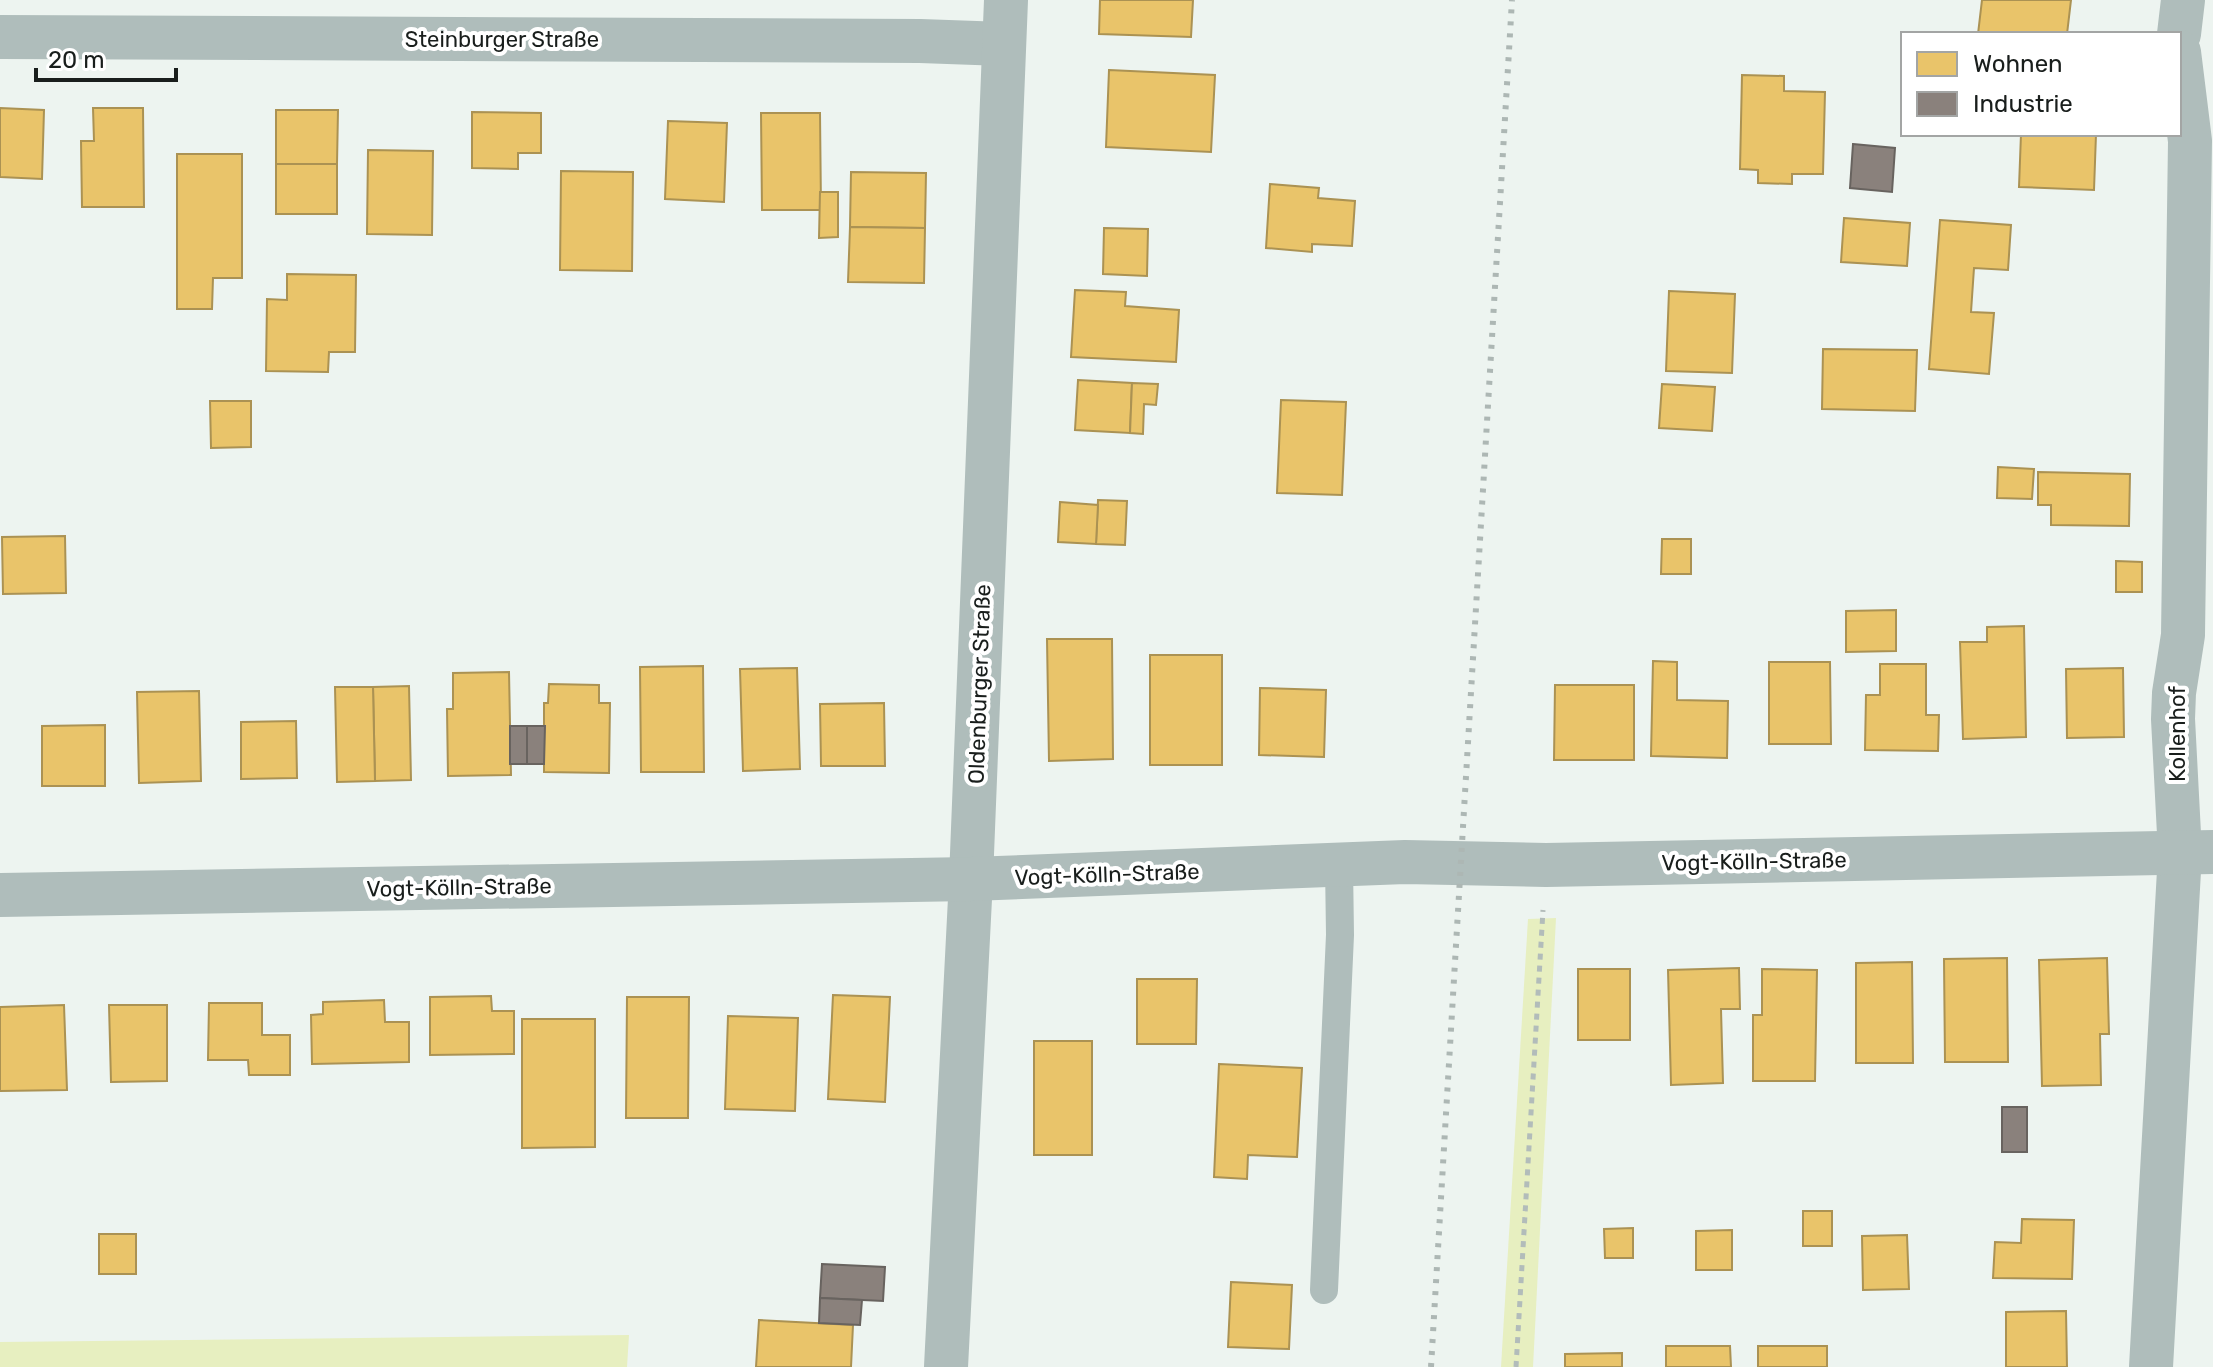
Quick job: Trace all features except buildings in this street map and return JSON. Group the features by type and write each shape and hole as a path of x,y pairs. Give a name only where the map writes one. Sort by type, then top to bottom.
{"street":[{"name":"Oldenburger Straße","path":"946,1367 971,879 1006,0"},
{"path":"2179,32 2183,0"},
{"name":"Steinburger Straße","path":"0,37 1004,44"},
{"name":"Kollenhof","path":"2151,1367 2197,853 2173,719 2183,635 2190,141 2181,68"},
{"name":"Vogt-Kölln-Straße","path":"0,895 971,879 1405,862 1546,865 2197,853"}],"lane":[{"path":"1324,1290 1340,935 1339,865"}],"path":[{"path":"1516,1367 1546,865"}],"green space":[{"path":"1556,918 1533,1367 1501,1367 1528,919"},
{"path":"629,1335 627,1367 0,1367 0,1342"}],"railway":[{"path":"1431,1367 1512,0"}]}
